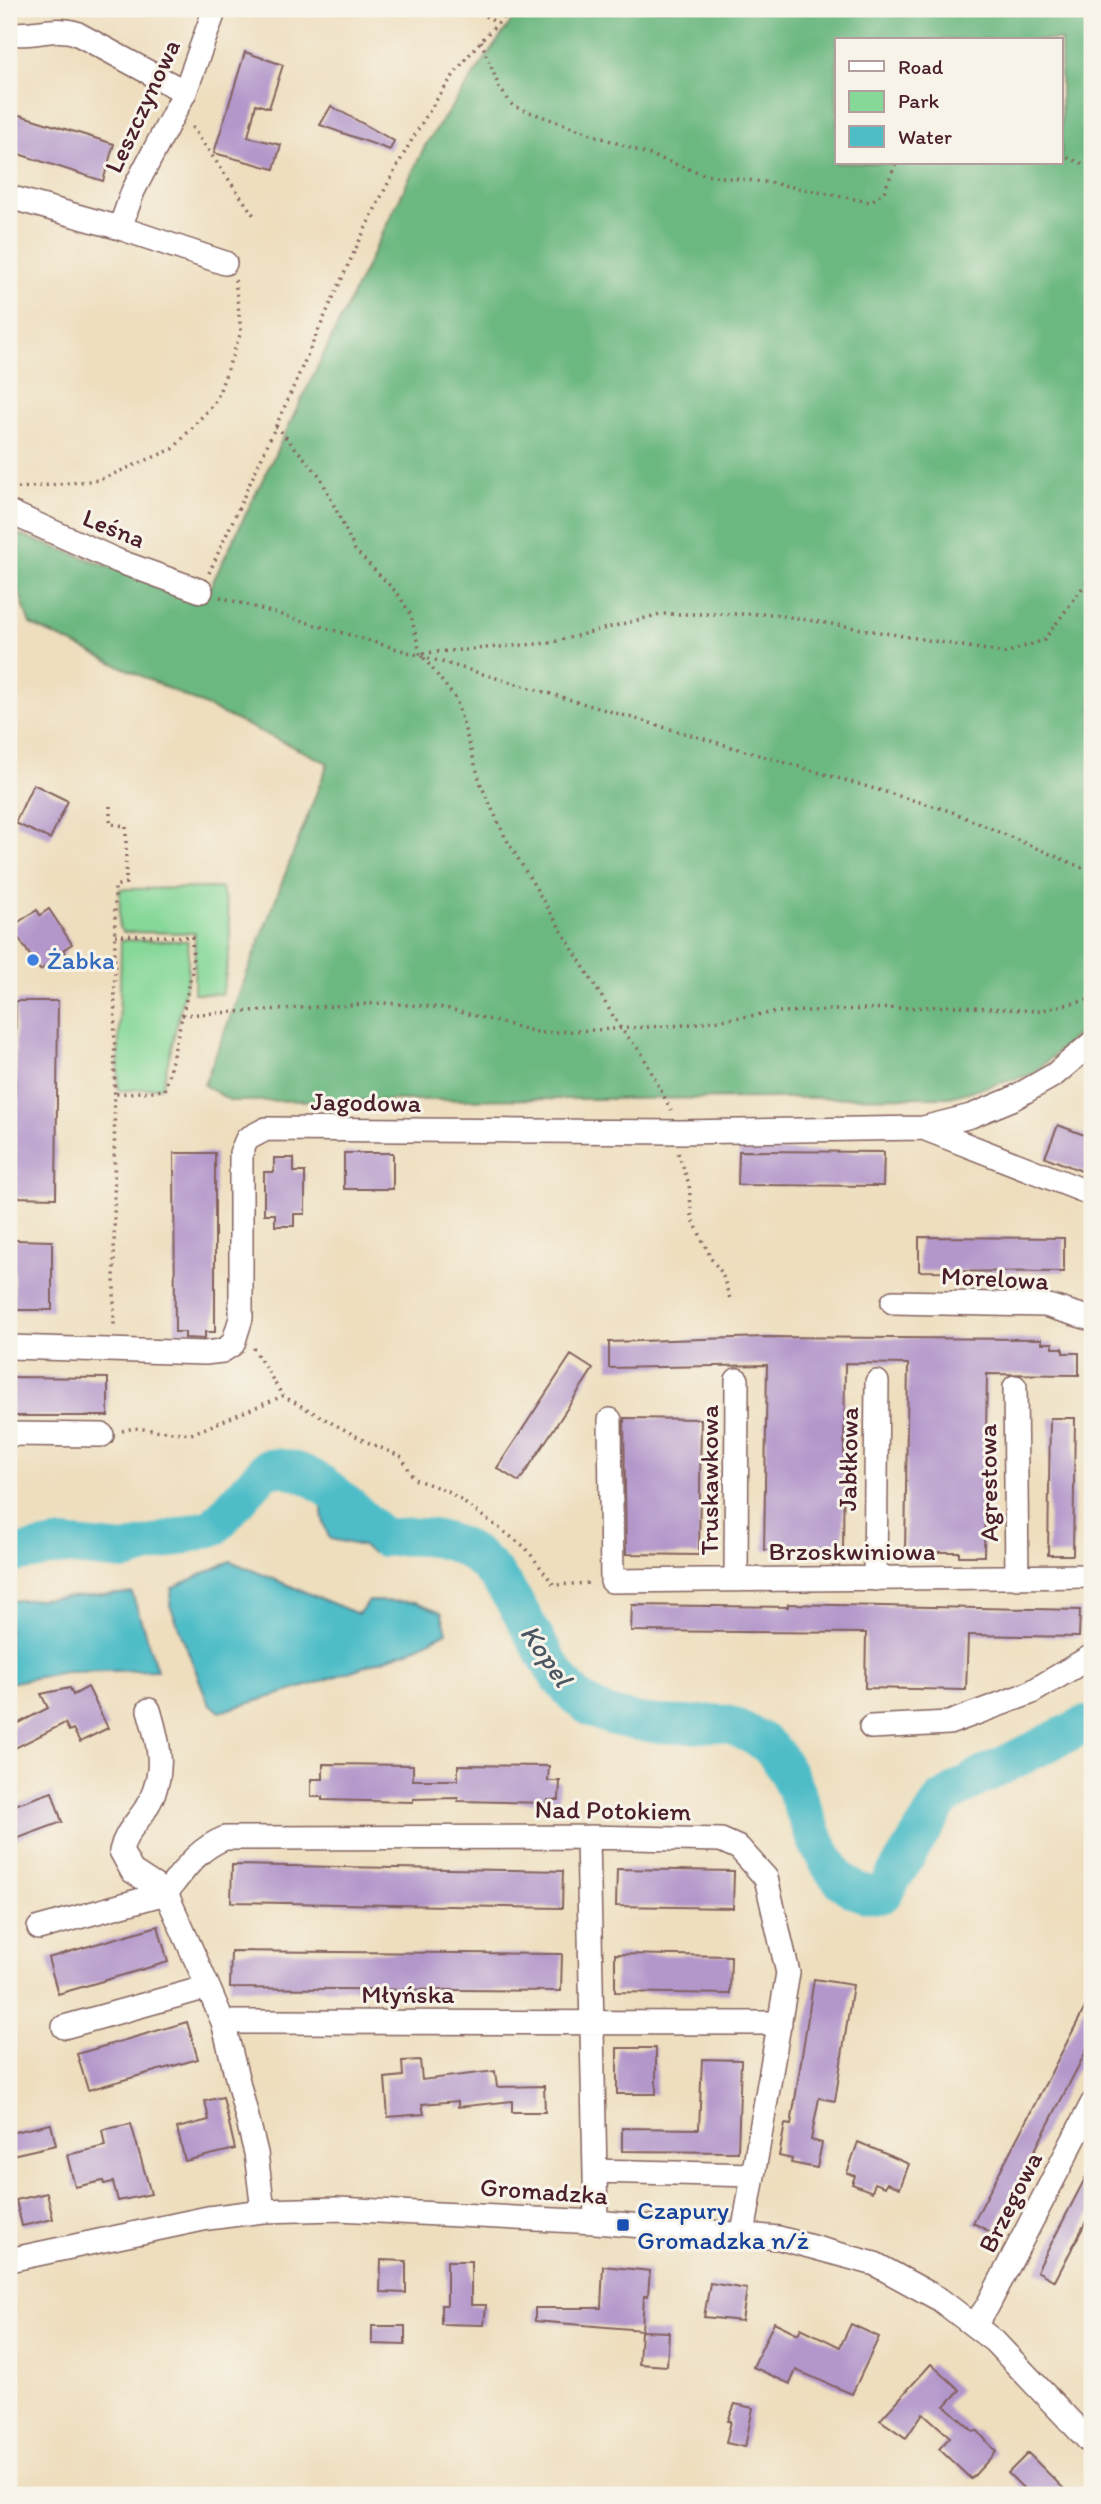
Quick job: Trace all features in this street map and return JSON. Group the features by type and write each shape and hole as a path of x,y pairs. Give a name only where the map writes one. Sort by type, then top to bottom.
{"street":[{"name":"Leszczynowa","path":"120,228 132,191 180,103 215,9"},
{"path":"9,33 20,35 61,29 76,33 180,103"},
{"path":"9,197 120,228 225,263"},
{"name":"Leśna","path":"9,512 118,561 201,591"},
{"path":"923,1128 971,1116 1012,1099 1054,1075 1092,1043"},
{"path":"923,1128 1092,1195"},
{"name":"Jagodowa","path":"239,1333 240,1165 241,1153 254,1132 266,1129 680,1132 923,1128"},
{"name":"Morelowa","path":"893,1302 1045,1305 1092,1319"},
{"path":"9,1347 205,1353 222,1351 233,1344 239,1333"},
{"name":"Truskawkowa","path":"736,1580 737,1380"},
{"name":"Jabłkowa","path":"875,1579 877,1382"},
{"name":"Agrestowa","path":"1015,1387 1017,1578"},
{"path":"610,1420 612,1581"},
{"path":"9,1434 102,1435"},
{"name":"Brzoskwiniowa","path":"612,1581 1092,1576"},
{"path":"871,1727 949,1723 1030,1693 1092,1656"},
{"path":"149,1710 160,1748 160,1778 145,1810 124,1836 121,1851 132,1871 166,1893 223,2022 256,2153 263,2211"},
{"path":"588,1837 596,2222"},
{"name":"Nad Potokiem","path":"166,1893 194,1857 208,1845 225,1838 588,1837 721,1840 740,1848 766,1878 788,1973 743,2234"},
{"path":"39,1928 166,1893"},
{"path":"64,2026 208,1987"},
{"name":"Młyńska","path":"223,2022 780,2023"},
{"name":"Brzegowa","path":"975,2324 987,2307 1092,2104"},
{"path":"595,2171 753,2175"},
{"name":"Gromadzka","path":"9,2260 208,2218 263,2211 338,2208 596,2222 743,2234 804,2243 875,2264 916,2284 975,2324 1092,2444"}],"path":[{"path":"473,9 497,23"},
{"path":"514,9 481,41 434,106 388,186 201,591 420,653 950,811 1092,872"},
{"path":"481,41 499,87 513,106 706,175 772,183 870,202 884,192 896,164"},
{"path":"180,103 191,126 255,217"},
{"path":"1062,155 1092,167"},
{"path":"9,489 99,480 173,449 216,401 241,332 238,284 225,263"},
{"path":"276,426 320,476 355,550 398,594 411,615 420,653 456,699 481,785 505,837 621,1029 641,1052 679,1122 678,1155 689,1184 692,1218 712,1260 722,1273 731,1302"},
{"path":"420,653 549,643 662,614 772,614 1005,653 1044,640 1092,575"},
{"path":"110,806 110,824 126,826 126,883 115,886 114,1349"},
{"path":"115,935 192,937 193,969 165,1090 116,1094"},
{"path":"182,1015 384,1003 446,1008 540,1033 684,1025 778,1012 957,1006 1038,1011 1092,999"},
{"path":"239,1333 253,1347 284,1396 365,1441 402,1457 414,1479 448,1491 525,1547 554,1585 612,1581"},
{"path":"102,1435 134,1428 191,1434 284,1396"}],"green space":[{"path":"525,9 1092,9 1092,1021 1033,1074 950,1097 231,1101 204,1085 328,763 30,624 9,563 9,531 204,600 426,144 517,13"},
{"path":"221,888 230,928 222,994 194,993 195,933 123,932 119,927 120,889"},
{"path":"121,940 188,941 188,976 162,1087 120,1091 118,1088"}],"water":[{"path":"340,1483 370,1502 395,1528 372,1553 362,1546 330,1539 323,1520 323,1494 325,1487"},
{"path":"230,1561 358,1614 369,1601 416,1602 441,1612 447,1632 408,1651 314,1684 220,1712 208,1702 170,1605 172,1588"},
{"path":"132,1593 157,1670 64,1672 9,1683 9,1601"}],"building":[{"path":"245,52 283,65 269,108 256,104 248,137 281,145 274,169 214,153"},
{"path":"331,106 394,141 390,150 320,125"},
{"path":"13,113 114,144 103,181 9,151 9,125"},
{"path":"33,784 68,801 50,839 15,823"},
{"path":"49,909 72,944 63,950 66,953 40,970 11,927 37,910 40,915"},
{"path":"16,1001 58,1001 56,1198 14,1197"},
{"path":"1058,1125 1092,1138 1092,1175 1045,1157"},
{"path":"739,1151 884,1152 883,1186 738,1185"},
{"path":"174,1153 215,1153 215,1332 205,1332 205,1339 185,1338 185,1332 175,1332"},
{"path":"344,1153 393,1153 393,1189 344,1189"},
{"path":"274,1158 294,1158 294,1172 305,1172 305,1214 294,1214 294,1226 275,1226 275,1214 264,1214 264,1172 274,1172"},
{"path":"919,1237 1064,1238 1064,1272 919,1271"},
{"path":"14,1240 52,1241 52,1310 14,1310"},
{"path":"765,1337 1042,1339 1042,1343 1053,1343 1053,1348 1063,1348 1063,1353 1079,1353 1079,1375 987,1374 984,1556 959,1556 959,1552 905,1552 908,1364 845,1363 843,1551 764,1550 767,1365 609,1368 609,1342"},
{"path":"571,1355 593,1369 519,1482 497,1468"},
{"path":"9,1377 108,1378 108,1416 9,1416"},
{"path":"624,1418 701,1419 699,1555 626,1554"},
{"path":"1050,1418 1075,1418 1073,1555 1048,1555"},
{"path":"788,1604 1080,1610 1079,1637 968,1635 966,1690 865,1688 866,1633 631,1631 632,1605 788,1607"},
{"path":"88,1687 108,1728 80,1742 73,1729 69,1731 65,1723 9,1751 9,1728 48,1708 41,1694 70,1688 73,1695"},
{"path":"323,1764 413,1765 413,1780 458,1780 458,1765 549,1766 548,1781 560,1781 559,1800 548,1800 548,1803 458,1801 458,1798 413,1799 413,1802 322,1800 322,1797 311,1797 311,1779 323,1779"},
{"path":"52,1792 62,1822 16,1839 9,1819 9,1807"},
{"path":"232,1865 563,1871 562,1908 231,1902"},
{"path":"617,1869 734,1871 733,1908 616,1906"},
{"path":"158,1926 168,1962 58,1994 48,1958"},
{"path":"231,1951 562,1954 561,1991 230,1988"},
{"path":"615,1954 731,1956 730,1994 615,1992"},
{"path":"814,1979 853,1985 835,2101 819,2098 811,2140 822,2143 817,2168 791,2163 792,2159 779,2156 785,2124 791,2125"},
{"path":"1092,1994 1092,2040 992,2233 973,2223"},
{"path":"187,2022 198,2059 88,2090 77,2054"},
{"path":"617,2048 656,2048 656,2094 617,2094"},
{"path":"702,2059 741,2060 738,2152 622,2151 622,2128 699,2129"},
{"path":"420,2060 422,2080 495,2071 497,2087 544,2086 545,2112 512,2112 512,2101 458,2107 458,2101 422,2104 424,2114 388,2117 385,2078 403,2076 402,2061"},
{"path":"223,2097 235,2149 185,2161 177,2128 209,2120 205,2101"},
{"path":"51,2124 56,2145 12,2155 9,2133"},
{"path":"131,2124 151,2194 118,2201 113,2182 104,2184 103,2181 75,2187 67,2155 105,2146 102,2130"},
{"path":"858,2142 909,2164 900,2188 887,2183 885,2187 875,2183 872,2192 852,2184 855,2176 847,2173"},
{"path":"1092,2165 1092,2210 1055,2281 1037,2271"},
{"path":"47,2193 53,2219 22,2226 16,2200"},
{"path":"381,2260 406,2261 406,2293 380,2292"},
{"path":"447,2261 471,2261 471,2305 486,2305 484,2325 441,2324 441,2305 447,2305"},
{"path":"603,2266 650,2271 648,2296 644,2296 642,2330 535,2321 535,2308 601,2308"},
{"path":"710,2283 747,2289 742,2321 704,2317"},
{"path":"774,2322 798,2334 801,2328 840,2347 851,2324 879,2337 852,2394 796,2370 790,2384 753,2367"},
{"path":"372,2326 405,2326 405,2345 372,2344"},
{"path":"641,2331 669,2332 667,2366 639,2364"},
{"path":"931,2364 960,2390 945,2406 973,2431 978,2431 996,2452 971,2479 939,2449 950,2437 923,2413 906,2438 880,2420"},
{"path":"735,2404 753,2408 745,2447 726,2443 731,2421 728,2421"},
{"path":"1028,2453 1070,2495 1030,2495 1008,2473"}],"waterway":[{"name":"Kopel","path":"9,1555 63,1546 125,1552 214,1527 267,1468 300,1472 331,1490 384,1538 437,1539 457,1545 475,1555 504,1586 558,1676 572,1693 591,1707 617,1718 646,1723 725,1724 759,1739 781,1762 827,1861 841,1880 860,1892 883,1894 942,1800 974,1780 1084,1725 1092,1726"}],"place":[{"name":"Żabka","path":"33,960"},
{"name":"Czapury Gromadzka n/ż","path":"623,2225"}]}
